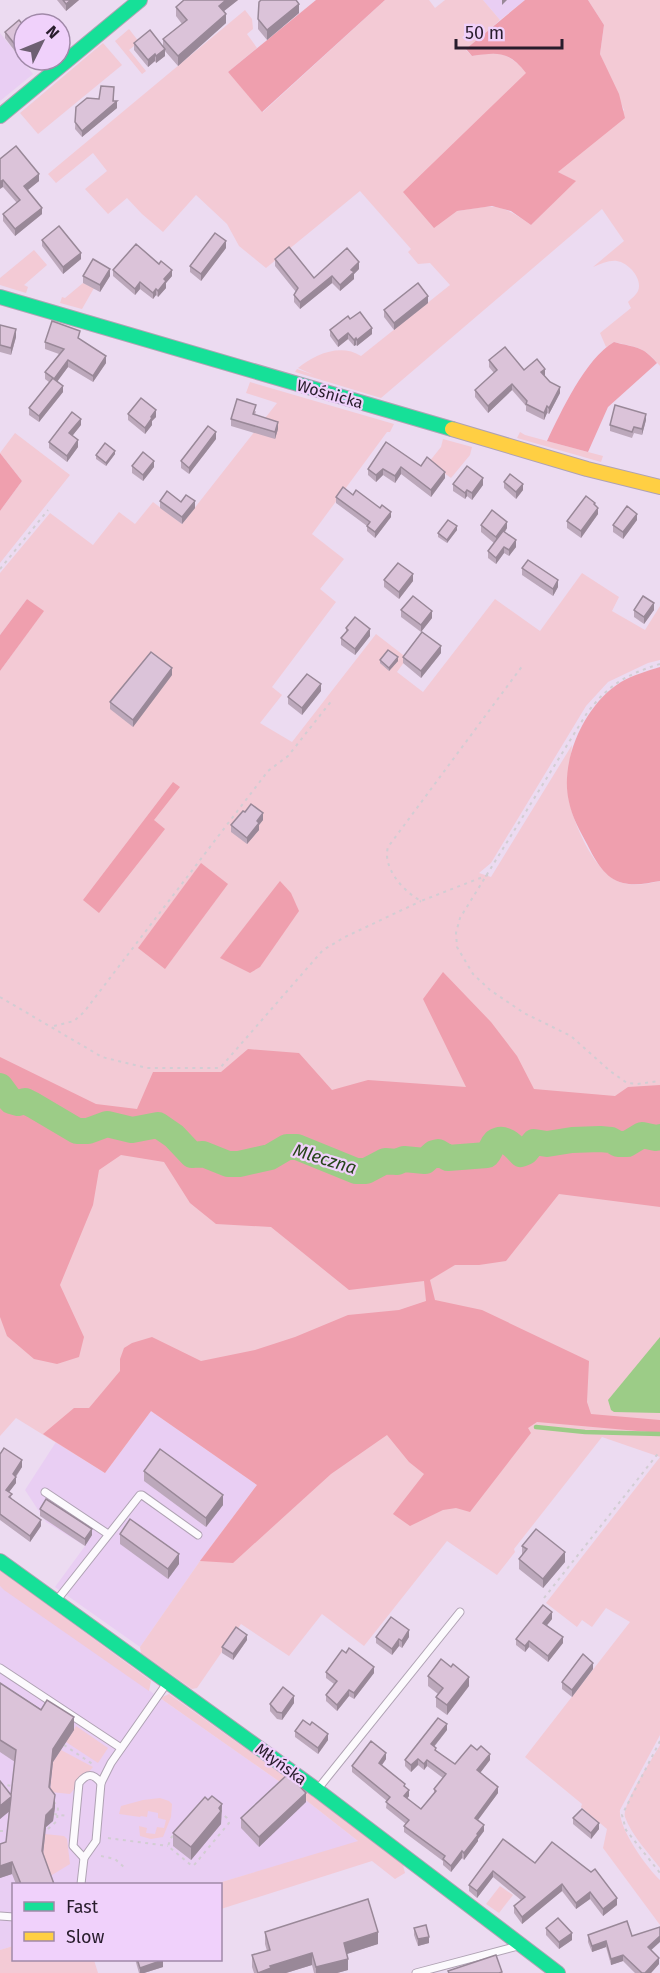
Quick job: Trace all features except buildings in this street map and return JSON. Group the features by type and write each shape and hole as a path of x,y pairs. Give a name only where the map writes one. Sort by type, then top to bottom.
{"street":[{"path":"0,116 140,0"},
{"name":"Wośnicka","path":"0,297 587,469 660,488"},
{"name":"Młyńska","path":"0,1561 317,1790 558,1973"}],"lane":[{"path":"45,1492 108,1534"},
{"path":"57,1601 135,1499 142,1495 198,1535"},
{"path":"317,1790 460,1612"},
{"path":"0,1668 121,1748"},
{"path":"81,1883 84,1858 96,1841 101,1783 121,1748 168,1681"},
{"path":"84,1858 73,1846 79,1783 89,1774 96,1776 101,1783"},
{"path":"416,1973 522,1945"}],"path":[{"path":"0,569 48,510"},
{"path":"660,663 631,674 612,685 587,713 460,918 456,933 457,947 473,974 509,1004 571,1036 627,1083 660,1081"},
{"path":"421,901 412,897 387,864 388,847 523,665"},
{"path":"52,1026 74,1021 84,1011 268,771 288,756 333,699"},
{"path":"0,997 102,1057 147,1068 220,1068 323,950 421,901 488,875"},
{"path":"544,1598 660,1451"},
{"path":"660,1741 622,1815 626,1830 660,1873"},
{"path":"64,1745 106,1773"},
{"path":"0,1784 12,1786"},
{"path":"48,1829 57,1821 58,1807 50,1797"},
{"path":"96,1836 168,1846 189,1865 195,1864 228,1826 229,1821 208,1801 171,1838 168,1846"},
{"path":"56,1815 68,1816"},
{"path":"0,1831 7,1831"},
{"path":"101,1856 115,1858 125,1868"}],"shaded area":[{"path":"316,0 385,0 262,112 228,72"},
{"path":"385,0 429,0 435,8 445,0 483,0 500,20 466,50 472,56 503,55 527,73 457,211 496,207 511,212 531,225 575,181 558,172 624,110 600,54 604,25 588,0 660,0 660,366 644,351 635,347 614,342 606,347 600,333 631,308 628,302 639,286 634,272 622,262 605,262 593,267 624,241 602,209 381,398 295,372 297,369 314,375 298,368 312,358 328,352 345,350 361,356 450,285 430,263 418,264 408,252 411,249 360,191 266,268 239,246 227,224 196,195 163,232 127,198 108,214 85,189 107,171 93,153 56,183 48,174 245,10 252,19 253,29 247,34 257,48 228,72 263,112"},
{"path":"483,0 525,0 500,20"},
{"path":"525,0 588,0 604,25 600,54 619,94 625,118 558,172 576,181 531,225 511,211 492,206 457,211 434,228 403,192 526,73 508,57 496,54 472,56 466,49"},
{"path":"129,29 139,42 129,50 146,71 142,74 115,41"},
{"path":"0,33 12,48 12,72 31,72 33,74 0,101"},
{"path":"103,43 122,65 38,134 20,113 69,72 72,72 72,69"},
{"path":"34,250 47,265 24,285 28,287 26,293 0,285 0,278"},
{"path":"83,283 94,288 82,309 60,303 62,297 65,298"},
{"path":"614,342 642,350 657,363 608,407 588,452 547,441 584,373 603,350"},
{"path":"250,382 394,424 312,534 344,559 320,589 336,602 272,687 282,695 260,723 292,742 376,634 407,658 397,672 423,692 495,599 540,631 582,573 619,597 612,611 645,630 660,606 660,660 648,663 608,682 586,706 491,863 479,873 491,877 572,745 567,781 569,798 584,842 593,857 612,878 623,883 642,884 660,881 660,1457 602,1437 514,1549 515,1552 497,1575 447,1541 364,1646 322,1614 289,1656 241,1624 197,1688 192,1689 141,1653 140,1647 257,1485 151,1411 105,1473 16,1418 0,1436 0,671 43,611 27,599 0,635 0,573 50,513 93,545 119,512 135,524 153,502 182,524 277,403 246,393"},
{"path":"520,432 603,456 601,462 517,438"},
{"path":"15,433 70,475 0,563 0,511 22,481 0,453"},
{"path":"443,439 472,447 470,455 451,478 429,462 441,447"},
{"path":"0,453 22,481 0,511"},
{"path":"27,599 44,611 0,671 0,635"},
{"path":"660,667 660,881 628,884 617,881 606,873 597,862 582,834 569,802 568,769 578,735 596,704 621,682"},
{"path":"173,782 180,787 154,820 165,829 99,913 83,900"},
{"path":"201,863 228,884 165,969 138,948"},
{"path":"280,881 291,893 299,911 260,967 250,973 220,958"},
{"path":"443,972 491,1022 517,1056 534,1089 615,1096 628,1087 660,1085 660,1207 559,1194 506,1261 479,1265 455,1265 430,1280 435,1300 482,1310 589,1361 587,1402 591,1414 660,1420 660,1433 537,1422 528,1428 531,1433 470,1512 456,1508 443,1510 410,1526 393,1514 424,1474 409,1462 387,1435 331,1474 233,1563 200,1561 257,1485 151,1411 105,1473 43,1434 74,1408 89,1408 120,1371 120,1359 124,1348 132,1343 152,1337 201,1361 255,1350 295,1337 348,1315 399,1310 426,1301 424,1281 349,1290 271,1227 216,1224 190,1203 164,1162 121,1155 99,1170 93,1205 60,1285 84,1337 79,1357 57,1364 34,1359 7,1336 0,1317 0,1057 96,1104 137,1109 153,1072 221,1072 248,1049 299,1053 332,1090 368,1080 466,1087 423,999"},
{"path":"660,1337 660,1413 614,1412 608,1400"},
{"path":"151,1410 257,1485 140,1647 55,1587 85,1546 46,1522 25,1490 56,1442 105,1473"},
{"path":"660,1457 660,1735 620,1810 628,1837 648,1867 660,1880 660,1925 603,1848 607,1829 581,1807 582,1804 525,1757 630,1622 606,1608 592,1627 582,1620 577,1627 546,1603"},
{"path":"0,1570 151,1681 149,1691 4,1590 0,1586"},
{"path":"0,1586 307,1801 359,1842 218,1883 12,1883 12,1946 0,1950"},
{"path":"169,1694 312,1796 403,1865 405,1873 395,1879 372,1861 222,1909 222,1883 218,1883 358,1841 307,1801 160,1698"},
{"path":"76,1726 108,1748 98,1763 66,1742"},
{"path":"660,1745 660,1868 628,1824 625,1811 632,1792"},
{"path":"61,1750 93,1767 70,1794 50,1792 53,1762"},
{"path":"160,1798 172,1804 171,1817 163,1837 151,1839 140,1836 139,1826 147,1828 146,1833 155,1834 157,1827 164,1828 166,1820 158,1818 158,1813 148,1811 147,1817 119,1814 121,1806"},
{"path":"45,1834 64,1836 67,1839 70,1864 47,1878 42,1863"},
{"path":"500,1886 513,1895 499,1913 486,1904"},
{"path":"12,1946 12,1961 94,1961 98,1973 0,1973 0,1950"}],"waterway":[{"name":"Mleczna","path":"0,1086 11,1101 18,1103 25,1101 77,1131 88,1131 107,1124 132,1130 158,1125 174,1136 192,1155 203,1154 228,1164 239,1164 270,1157 287,1147 297,1147 356,1171 366,1171 385,1161 397,1162 404,1159 425,1161 438,1152 448,1158 487,1155 495,1142 499,1140 510,1143 521,1154 526,1152 534,1142 547,1144 600,1139 627,1144 642,1135 660,1137"},
{"path":"536,1427 585,1432 660,1434"}],"traffic: fast":[{"path":"0,116 140,0"},
{"path":"0,297 452,429"},
{"path":"0,1561 317,1790 558,1973"}],"traffic: slow":[{"path":"452,429 587,469 660,487"}]}
